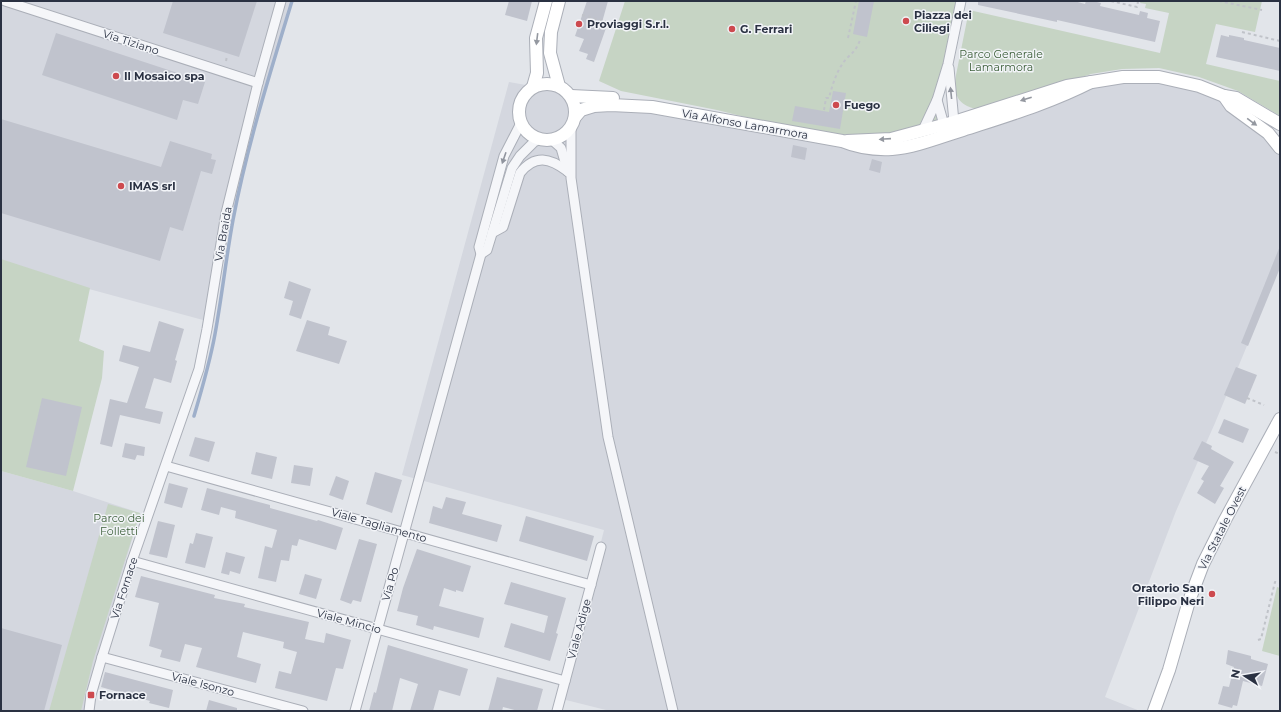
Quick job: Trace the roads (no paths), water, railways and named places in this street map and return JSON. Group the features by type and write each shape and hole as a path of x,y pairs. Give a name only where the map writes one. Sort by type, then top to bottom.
{"street":[{"name":"Via Tiziano","path":"4,1 258,83"},
{"name":"Via Braida","path":"166,466 199,369 226,213 258,83 281,1"},
{"path":"534,87 537,73 536,38 546,1"},
{"path":"559,1 551,32 550,53 559,86"},
{"path":"923,130 937,100 948,64 961,1"},
{"path":"948,64 949,125"},
{"name":"Via Alfonso Lamarmora","path":"901,147 949,125 1067,86 1123,77 1159,78 1199,86 1224,96 1236,98 1280,124"},
{"name":"Via Alfonso Lamarmora","path":"647,106 842,141 857,147 868,149 901,147 921,143 1009,115 1070,93 1091,82"},
{"path":"569,174 573,122 576,110 571,96 559,86 546,83 534,87 522,98 519,111 521,123 532,136 546,140 560,148 569,174 608,437 673,711"},
{"path":"571,96 615,98 647,106"},
{"path":"1224,96 1231,106 1268,134 1280,148"},
{"path":"937,100 949,125"},
{"path":"521,123 504,156 479,247 481,254 487,250 512,168 520,156 534,142 559,138 566,133 581,110 594,106 647,106"},
{"name":"Via Alfonso Lamarmora","path":"842,141 891,139 923,130 994,115 1009,115"},
{"path":"492,233 503,227 520,173 525,166 536,160 545,160 557,163 569,174"},
{"name":"Via Po","path":"355,711 481,254"},
{"name":"Via Statale Ovest","path":"1154,711 1169,670 1189,601 1203,564 1225,520 1280,419"},
{"name":"Viale Tagliamento","path":"166,466 591,585"},
{"name":"Via Fornace","path":"89,711 91,694 132,561 166,466"},
{"name":"Viale Adige","path":"557,711 601,547"},
{"name":"Viale Mincio","path":"132,561 565,681"},
{"name":"Viale Isonzo","path":"102,657 303,711"}],"waterway":[{"path":"194,416 213,344 233,220 245,165 275,55 292,1"}],"place":[{"name":"Piazza dei Ciliegi","path":"906,21"},
{"name":"Proviaggi S.r.l.","path":"579,24"},
{"name":"G. Ferrari","path":"732,29"},
{"name":"Il Mosaico spa","path":"116,76"},
{"name":"Fuego","path":"836,105"},
{"name":"IMAS srl","path":"121,186"},
{"name":"Oratorio San Filippo Neri","path":"1212,594"},
{"name":"Fornace","path":"91,695"}],"park label":[{"name":"Parco Generale Lamarmora","path":"1001,60"},
{"name":"Parco dei Folletti","path":"119,524"}]}
